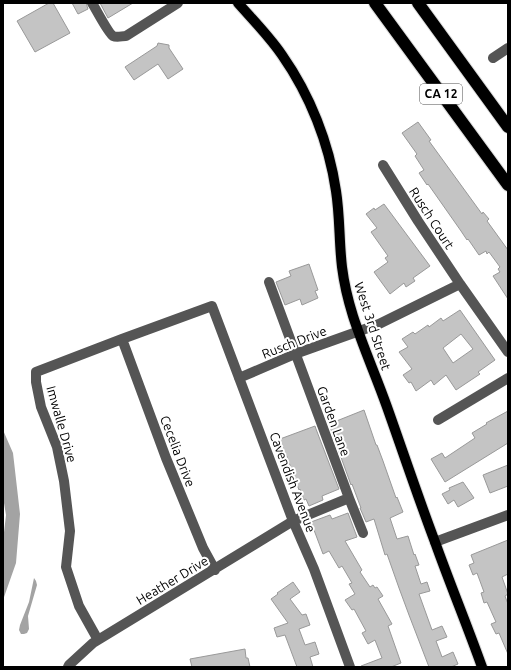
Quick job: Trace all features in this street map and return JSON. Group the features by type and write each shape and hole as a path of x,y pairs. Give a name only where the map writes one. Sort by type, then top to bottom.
{"highway":[{"name":"CA 12","path":"375,3 508,185"},
{"name":"CA 12","path":"418,3 508,127"}],"main road":[{"name":"West 3rd Street","path":"238,3 264,32 288,65 307,98 319,128 327,151 333,176 338,205 341,260 344,279 358,332 383,396 435,542 482,667"}],"street":[{"path":"92,3 109,32 113,36 118,37 126,36 178,3"},
{"path":"493,58 508,48"},
{"name":"Rusch Court","path":"383,165 460,284 508,352"},
{"name":"Garden Lane","path":"269,282 363,533"},
{"path":"358,332 379,324 460,284"},
{"name":"Imwalle Drive","path":"98,640 79,606 66,567 70,531 64,481 57,447 41,407 36,382 36,372 212,306"},
{"name":"Cavendish Avenue","path":"212,306 293,521 314,569 350,667"},
{"name":"Rusch Drive","path":"239,378 295,354 358,332"},
{"name":"Cecelia Drive","path":"122,339 169,465 203,548 215,570"},
{"path":"438,420 508,378"},
{"path":"293,521 349,498"},
{"path":"435,542 508,515"},
{"name":"Heather Drive","path":"68,667 93,643 215,570 293,521"}],"shaded area":[{"path":"3,430 13,453 20,514 16,563 3,600 3,541 6,515 3,497"},
{"path":"34,578 37,585 28,616 29,629 27,633 21,634 19,630 20,625 29,602"}],"building":[{"path":"49,3 53,3 70,33 35,52 17,21"},
{"path":"72,3 86,3 88,9 78,14"},
{"path":"100,3 133,3 108,18"},
{"path":"158,43 169,45 169,48 183,69 168,79 158,64 134,80 125,67 157,46"},
{"path":"418,122 431,140 429,141 482,214 483,212 489,219 487,221 508,250 508,299 493,276 500,272 498,269 500,267 489,252 487,254 486,251 479,255 419,173 424,170 415,156 417,154 402,133"},
{"path":"384,204 430,266 413,278 415,281 406,287 404,283 390,294 374,272 388,262 385,258 388,256 371,232 377,228 366,214 374,208 375,210"},
{"path":"309,264 318,290 315,291 318,298 302,305 300,299 285,305 276,282 291,276 289,271"},
{"path":"460,310 495,360 478,372 480,374 456,390 446,375 434,385 431,380 416,391 411,382 409,383 403,375 412,369 399,352 408,347 402,339 413,332 415,334 428,325 429,327 441,318 443,321","holes":["461,334 473,349 453,363 443,348"]},
{"path":"364,410 396,498 397,497 403,512 390,518 397,539 408,536 419,565 415,566 421,584 427,582 430,591 419,594 432,630 442,626 447,637 436,641 442,657 453,652 458,664 451,667 429,667 387,554 385,555 374,519 366,522 329,424"},
{"path":"508,411 508,443 445,482 431,459 442,453 445,458 475,438 472,433 487,424 486,423"},
{"path":"315,426 339,489 322,496 323,500 309,506 306,499 304,500 300,489 299,490 280,439"},
{"path":"508,465 508,486 490,493 483,475"},
{"path":"463,482 474,498 458,507 454,500 448,504 442,494 450,490 449,488"},
{"path":"348,513 357,537 345,541 362,570 360,572 370,587 373,585 375,588 377,587 383,596 378,599 392,624 388,626 401,663 391,667 361,667 382,658 375,640 368,644 362,633 366,631 354,609 352,610 345,600 355,594 349,584 352,583 342,566 339,568 329,551 323,554 311,522 330,515 332,519"},
{"path":"508,540 508,574 502,577 508,594 505,596 508,604 508,654 499,633 496,634 491,624 496,622 487,602 484,603 481,593 484,592 477,573 473,575 469,565 474,563 471,555"},
{"path":"293,582 300,592 290,599 302,615 306,614 310,625 299,629 305,645 315,642 319,654 310,657 313,667 297,667 285,635 277,637 274,628 288,623 271,599"},
{"path":"245,649 246,658 248,658 250,667 192,667 190,659"}]}
